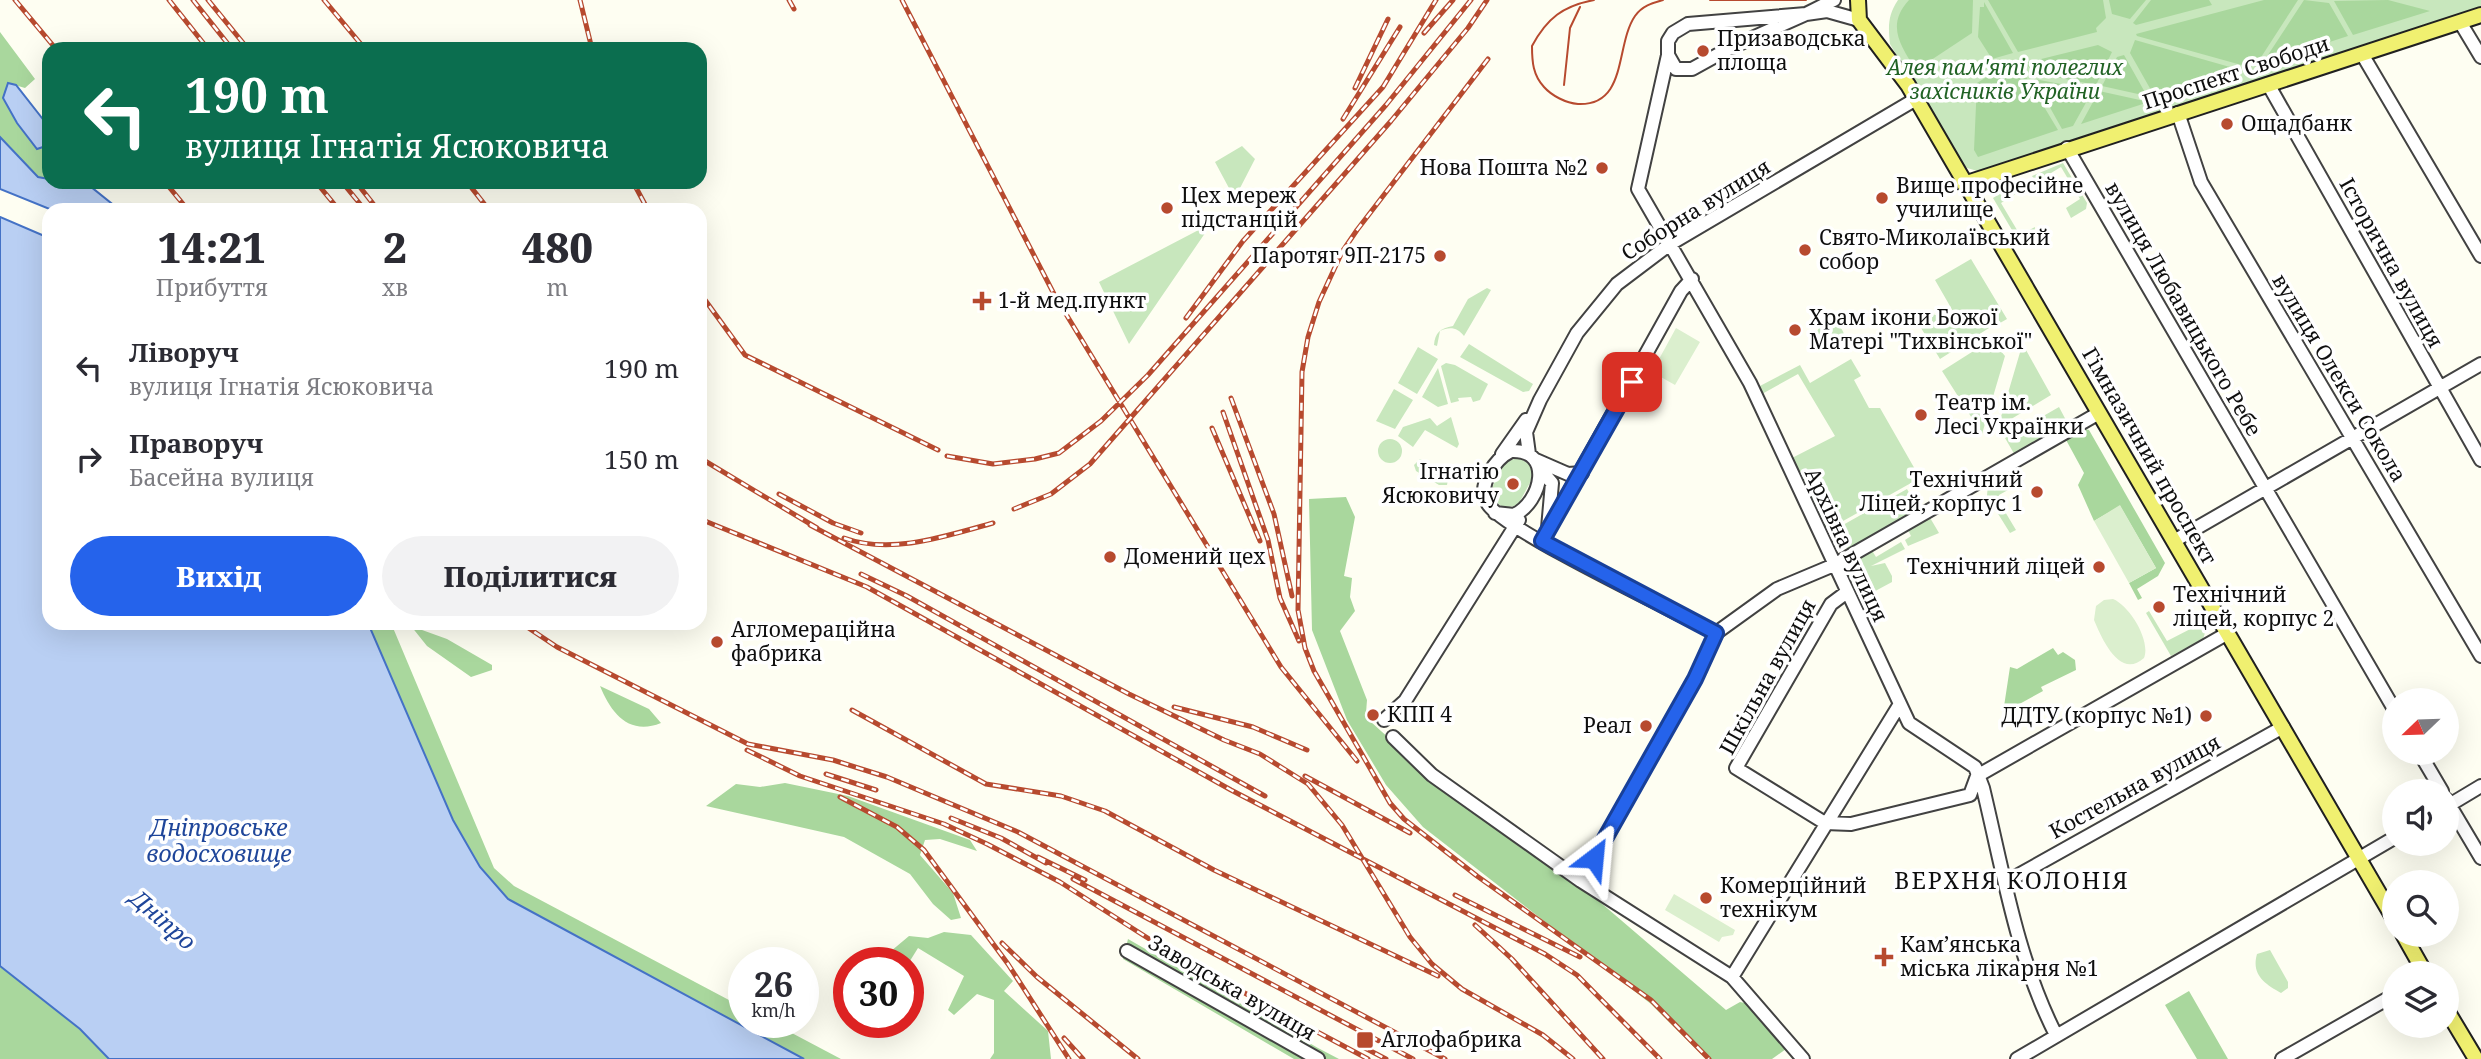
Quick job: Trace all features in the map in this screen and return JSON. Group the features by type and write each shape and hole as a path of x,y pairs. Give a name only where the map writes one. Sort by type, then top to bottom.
{"main road":[{"path":"1858,0 1859,20"},
{"name":"Проспект Свободи","path":"1964,184 2067,148 2481,15"},
{"name":"Гімназичний проспект","path":"1859,20 1916,99 2382,898"},
{"path":"2459,1031 2476,1059"}],"street":[{"path":"1668,55 1676,69 1684,71 1834,0 1859,20"},
{"name":"Архівна вулиця","path":"1859,20 1827,11 1688,24 1673,33 1668,41 1668,55 1638,189 1750,383 1909,723 1975,767 1983,788 2034,988 2056,1035"},
{"path":"2460,22 2481,57"},
{"path":"2362,54 2481,256"},
{"name":"Історична вулиця","path":"2268,84 2481,460"},
{"name":"Соборна вулиця","path":"1535,461 1526,432 1540,400 1577,333 1617,284 1670,244 1916,99"},
{"name":"вулиця Олекси Сокола","path":"2178,113 2201,182 2481,656"},
{"name":"вулиця Любавицького Ребе","path":"2067,148 2382,688"},
{"path":"1542,541 1681,291 1692,279"},
{"path":"2174,541 2481,364"},
{"name":"Соборна вулиця","path":"1497,462 1540,400"},
{"path":"1581,881 1695,679 1716,633 1769,594 1834,565 2099,413"},
{"path":"1582,473 1568,474 1511,451 1497,462 1484,488 1488,506 1542,541 1716,633"},
{"path":"1384,720 1405,701 1528,505 1541,478 1535,461"},
{"path":"1535,461 1552,484 1548,527 1542,541"},
{"path":"1495,513 1514,515 1528,505"},
{"name":"Шкільна вулиця","path":"1825,823 1736,768 1831,604 1847,592"},
{"path":"1825,823 1852,824 1970,795 1977,776 2228,633"},
{"path":"1732,978 1900,704"},
{"name":"Костельна вулиця","path":"2006,882 2283,727"},
{"path":"1393,737 1432,775 1581,881 1732,978 1803,1059"},
{"path":"2459,797 2481,786"},
{"path":"2459,821 2481,858"},
{"path":"2017,1059 2382,845"},
{"name":"Заводська вулиця","path":"1128,950 1318,1059"},
{"path":"2282,1059 2382,1002"}],"green space":[{"name":"Алея пам'яті полеглих захісників України","path":"1898,0 2481,0 2481,8 1981,172 1967,168 1957,158 1890,44 1890,21"},
{"path":"1909,0 1973,0 1972,33 1916,70 1901,43 1897,27 1902,9"},
{"path":"1988,0 2103,0 2106,18 2096,28 2097,32 2018,52"},
{"path":"2109,0 2146,0 2130,19 2112,14"},
{"path":"2151,0 2209,0 2212,5 2136,25 2133,23"},
{"path":"2264,0 2298,0 2256,65 2245,66 2136,34"},
{"path":"2304,0 2329,3 2348,36 2262,64"},
{"path":"2388,0 2430,11 2353,35 2334,1"},
{"path":"1984,2 2013,53 1992,59 1978,37 1980,7 1984,7"},
{"path":"0,32 35,79 25,88 8,83 37,149 42,147 42,178 38,177 0,137"},
{"path":"2135,40 2244,71 2156,99 2130,53"},
{"path":"2098,45 2112,52 2096,85 2035,73 2025,63"},
{"path":"2124,55 2147,96 2102,86 2117,57"},
{"path":"2019,65 2058,130 1978,157 1974,150 1977,83 1998,70"},
{"path":"2034,79 2093,90 2073,126 2062,129"},
{"path":"2099,91 2149,102 2081,124"},
{"path":"1242,146 1255,159 1239,190 1230,190 1215,162"},
{"path":"2063,163 2087,203 2086,209 2071,218 2066,208 2080,199 2061,167 2036,182 2032,176"},
{"path":"2017,183 2022,190 2001,203 2020,235 2035,227 2034,238 2022,247 1993,198"},
{"path":"1212,223 1129,344 1099,282"},
{"path":"1971,259 2007,319 2000,323 1954,313 1935,280"},
{"path":"1487,288 1491,290 1464,336 1454,329 1442,330 1445,328 1453,326 1468,299"},
{"path":"1927,313 1989,328 1940,359 1918,323"},
{"path":"1830,323 1840,327 1844,337 1840,347 1830,351 1820,347 1816,337 1820,327"},
{"path":"1676,328 1700,342 1675,385 1652,372"},
{"path":"1440,331 1437,346 1434,345 1436,337"},
{"path":"1994,338 1994,343 2005,356 1982,434 1942,371"},
{"path":"1469,344 1533,384 1529,391 1523,392 1460,357"},
{"path":"1418,347 1438,359 1417,394 1398,383"},
{"path":"2021,349 2026,350 2051,395 1998,427"},
{"path":"1851,359 1861,376 1854,380 1869,408 1880,408 1920,478 1827,530 1792,458 1835,436 1798,374 1762,394 1758,387 1800,365 1810,383"},
{"path":"1446,363 1455,365 1488,384 1480,400 1473,402 1471,397 1458,398 1459,401 1451,403 1441,366"},
{"path":"1438,368 1448,404 1438,407 1422,397"},
{"path":"1394,389 1413,400 1395,429 1376,421"},
{"path":"2059,407 2068,424 2016,457 2005,438"},
{"path":"1451,417 1459,444 1457,448 1425,430 1413,447 1398,436 1403,427 1430,418 1437,426"},
{"path":"2081,428 2089,430 2165,563 2158,576 2137,589 2142,598 2138,600 2129,583 2156,568 2120,506 2094,521 2078,485 2084,473 2065,438"},
{"path":"1390,439 1398,443 1402,451 1398,459 1390,463 1382,459 1378,451 1382,443"},
{"path":"1520,458 1530,465 1533,477 1518,505 1505,508 1495,502 1492,489 1505,465"},
{"path":"1420,459 1449,474 1447,485 1439,485 1416,471 1414,465"},
{"path":"2016,466 2024,481 1999,495 1998,500 2016,530 2010,533 1987,496 1988,483"},
{"path":"1907,489 1918,509 1849,551 1834,530"},
{"path":"1346,497 1355,517 1344,576 1352,578 1350,597 1355,611 1340,631 1367,700 1366,713 1370,721 1447,791 1521,848 1580,885 1726,1010 1740,1002 1749,1004 1786,1049 1772,1059 1706,1059 1651,1004 1423,827 1386,785 1347,720 1312,630 1309,499"},
{"path":"2120,505 2156,568 2129,583 2094,521"},
{"path":"1929,516 1939,533 1908,546 1905,540 1911,536 1907,528"},
{"path":"1901,542 1905,549 1871,566 1885,563 1892,582 1866,596 1855,594 1841,567 1871,549 1876,557"},
{"path":"2113,599 2132,616 2142,634 2144,658 2135,663 2127,664 2113,654 2094,620 2096,606 2104,600"},
{"path":"2149,611 2167,641 2200,624 2205,633 2203,639 2171,656 2146,613"},
{"path":"371,630 394,630 494,868 514,886 728,1000 728,1018 508,899 479,867 453,820"},
{"path":"414,630 447,639 492,665 492,670 471,677 427,646"},
{"path":"2053,648 2058,655 2063,652 2075,660 2076,670 2041,687 2043,691 2003,713 2010,667 2017,669"},
{"path":"600,686 649,709 661,723 640,726 623,720 610,705"},
{"path":"785,783 848,796 970,840 977,851 940,839 925,840 920,855 953,893 961,918 951,920 933,904 910,874 844,837 706,806 736,784 760,787"},
{"path":"1674,894 1735,930 1733,935 1722,937 1719,942 1665,910"},
{"path":"944,932 971,935 1013,981 1004,991 1048,1031 1051,1059 990,1059 994,1053 994,1000 977,994 954,1015 948,1010 964,976 924,952 924,947 896,947 909,936 928,938"},
{"path":"1128,939 1339,1059 1294,1059 1123,959"},
{"path":"2270,950 2288,982 2288,988 2281,993 2261,978 2256,968 2257,954"},
{"path":"0,966 80,1029 109,1059 0,1059"},
{"path":"2189,991 2228,1059 2197,1059 2165,1005"},
{"path":"765,1038 801,1038 841,1059 804,1059"}],"water":[{"path":"8,83 16,85 42,118 42,147 37,149 17,123 3,98"},
{"path":"0,137 38,177 42,178 42,189 94,189 111,203 42,203 42,206 0,189"},
{"name":"Дніпровське водосховище","path":"0,217 42,235 42,630 371,630 453,820 480,867 508,899 728,1018 728,1038 765,1038 804,1059 109,1059 80,1029 0,966"}],"tram line":[{"path":"1594,0 1573,6 1557,15 1532,46 1537,78 1547,90 1564,101 1578,104 1594,102 1605,95 1618,72 1629,28 1635,16 1644,7 1663,0"},
{"path":"1710,0 1806,0"},
{"path":"1564,85 1570,28 1580,7"}],"railway":[{"path":"15,0 50,42"},
{"path":"169,0 202,42"},
{"path":"193,0 226,42"},
{"path":"208,0 242,42"},
{"path":"324,0 359,42"},
{"path":"580,0 590,42"},
{"path":"789,0 794,9"},
{"path":"902,0 1055,296 1281,667 1357,761"},
{"path":"1186,318 1243,241 1383,87 1436,0"},
{"path":"1424,33 1453,0"},
{"path":"947,456 993,464 1035,459 1059,453 1101,421 1148,375 1386,105 1471,0"},
{"path":"1014,509 1051,494 1090,464 1391,121 1468,28 1487,0"},
{"path":"1355,88 1388,19"},
{"path":"1343,119 1400,27"},
{"path":"1488,59 1342,252 1319,302 1308,337 1302,372 1298,610 1305,648 1314,671 1390,803 1404,819 1477,876 1651,1000 1709,1059"},
{"path":"171,189 182,203"},
{"path":"322,189 333,203"},
{"path":"348,189 359,203"},
{"path":"362,189 372,203"},
{"path":"472,189 484,203"},
{"path":"637,189 644,203"},
{"path":"707,303 745,355 938,450"},
{"path":"1231,398 1274,514 1292,596"},
{"path":"1223,412 1268,540 1280,598 1299,641"},
{"path":"1212,428 1260,541"},
{"path":"707,462 817,528"},
{"path":"779,494 833,523 861,533"},
{"path":"707,522 867,587 1231,790 1545,954 1577,975 1660,1059"},
{"path":"844,538 880,545 899,544 938,538 993,523"},
{"path":"810,525 1129,694 1224,740 1260,754 1308,784 1342,825 1410,937 1432,964 1462,989 1543,1035 1573,1059"},
{"path":"861,574 907,596 1265,796"},
{"path":"532,630 557,647 748,744 833,760 887,777 1018,832 1445,1059"},
{"path":"1174,707 1253,727 1307,750"},
{"path":"852,710 986,784 1061,796 1105,811 1214,870 1438,976"},
{"path":"747,750 800,776 944,824 987,844 1060,882 1179,958 1368,1059"},
{"path":"826,774 876,790"},
{"path":"1305,776 1410,833"},
{"path":"840,797 897,827 924,850 1008,964 1069,1059"},
{"path":"951,818 1001,838 1046,863"},
{"path":"1038,857 1085,880"},
{"path":"1073,879 1413,1059"},
{"path":"1455,895 1580,957"},
{"path":"1475,925 1512,959 1603,1059"},
{"path":"1002,943 1037,977 1138,1059"},
{"path":"1064,1038 1083,1059"},
{"path":"1361,1046 1386,1059"}],"place":[{"name":"Призаводська площа","path":"1703,51"},
{"name":"Ощадбанк","path":"2227,124"},
{"name":"Нова Пошта №2","path":"1602,168"},
{"name":"Вище професійне училище","path":"1882,198"},
{"name":"Цех мереж підстанцій","path":"1167,208"},
{"name":"Свято-Миколаївський собор","path":"1805,250"},
{"name":"Паротяг 9П-2175","path":"1440,256"},
{"name":"1-й мед.пункт","path":"982,301"},
{"name":"Храм ікони Божої Матері \"Тихвінської\"","path":"1795,330"},
{"name":"Театр ім. Лесі Українки","path":"1921,415"},
{"name":"Ігнатію Ясюковичу","path":"1513,484"},
{"name":"Технічний Ліцей, корпус 1","path":"2037,492"},
{"name":"Домений цех","path":"1110,557"},
{"name":"Технічний ліцей","path":"2099,567"},
{"name":"Технічний ліцей, корпус 2","path":"2159,607"},
{"name":"Агломераційна фабрика","path":"717,642"},
{"name":"КПП 4","path":"1373,715"},
{"name":"ДДТУ (корпус №1)","path":"2206,716"},
{"name":"Реал","path":"1646,726"},
{"name":"Комерційний технікум","path":"1706,898"},
{"name":"Кам’янська міська лікарня №1","path":"1884,957"},
{"name":"Аглофабрика","path":"1365,1040"}],"district":[{"name":"ВЕРХНЯ КОЛОНІЯ","path":"2012,881"}],"route":[{"path":"1594,858 1695,679 1716,633 1542,541 1632,382"}],"water label":[{"name":"Дніпро","path":"163,920"}]}
